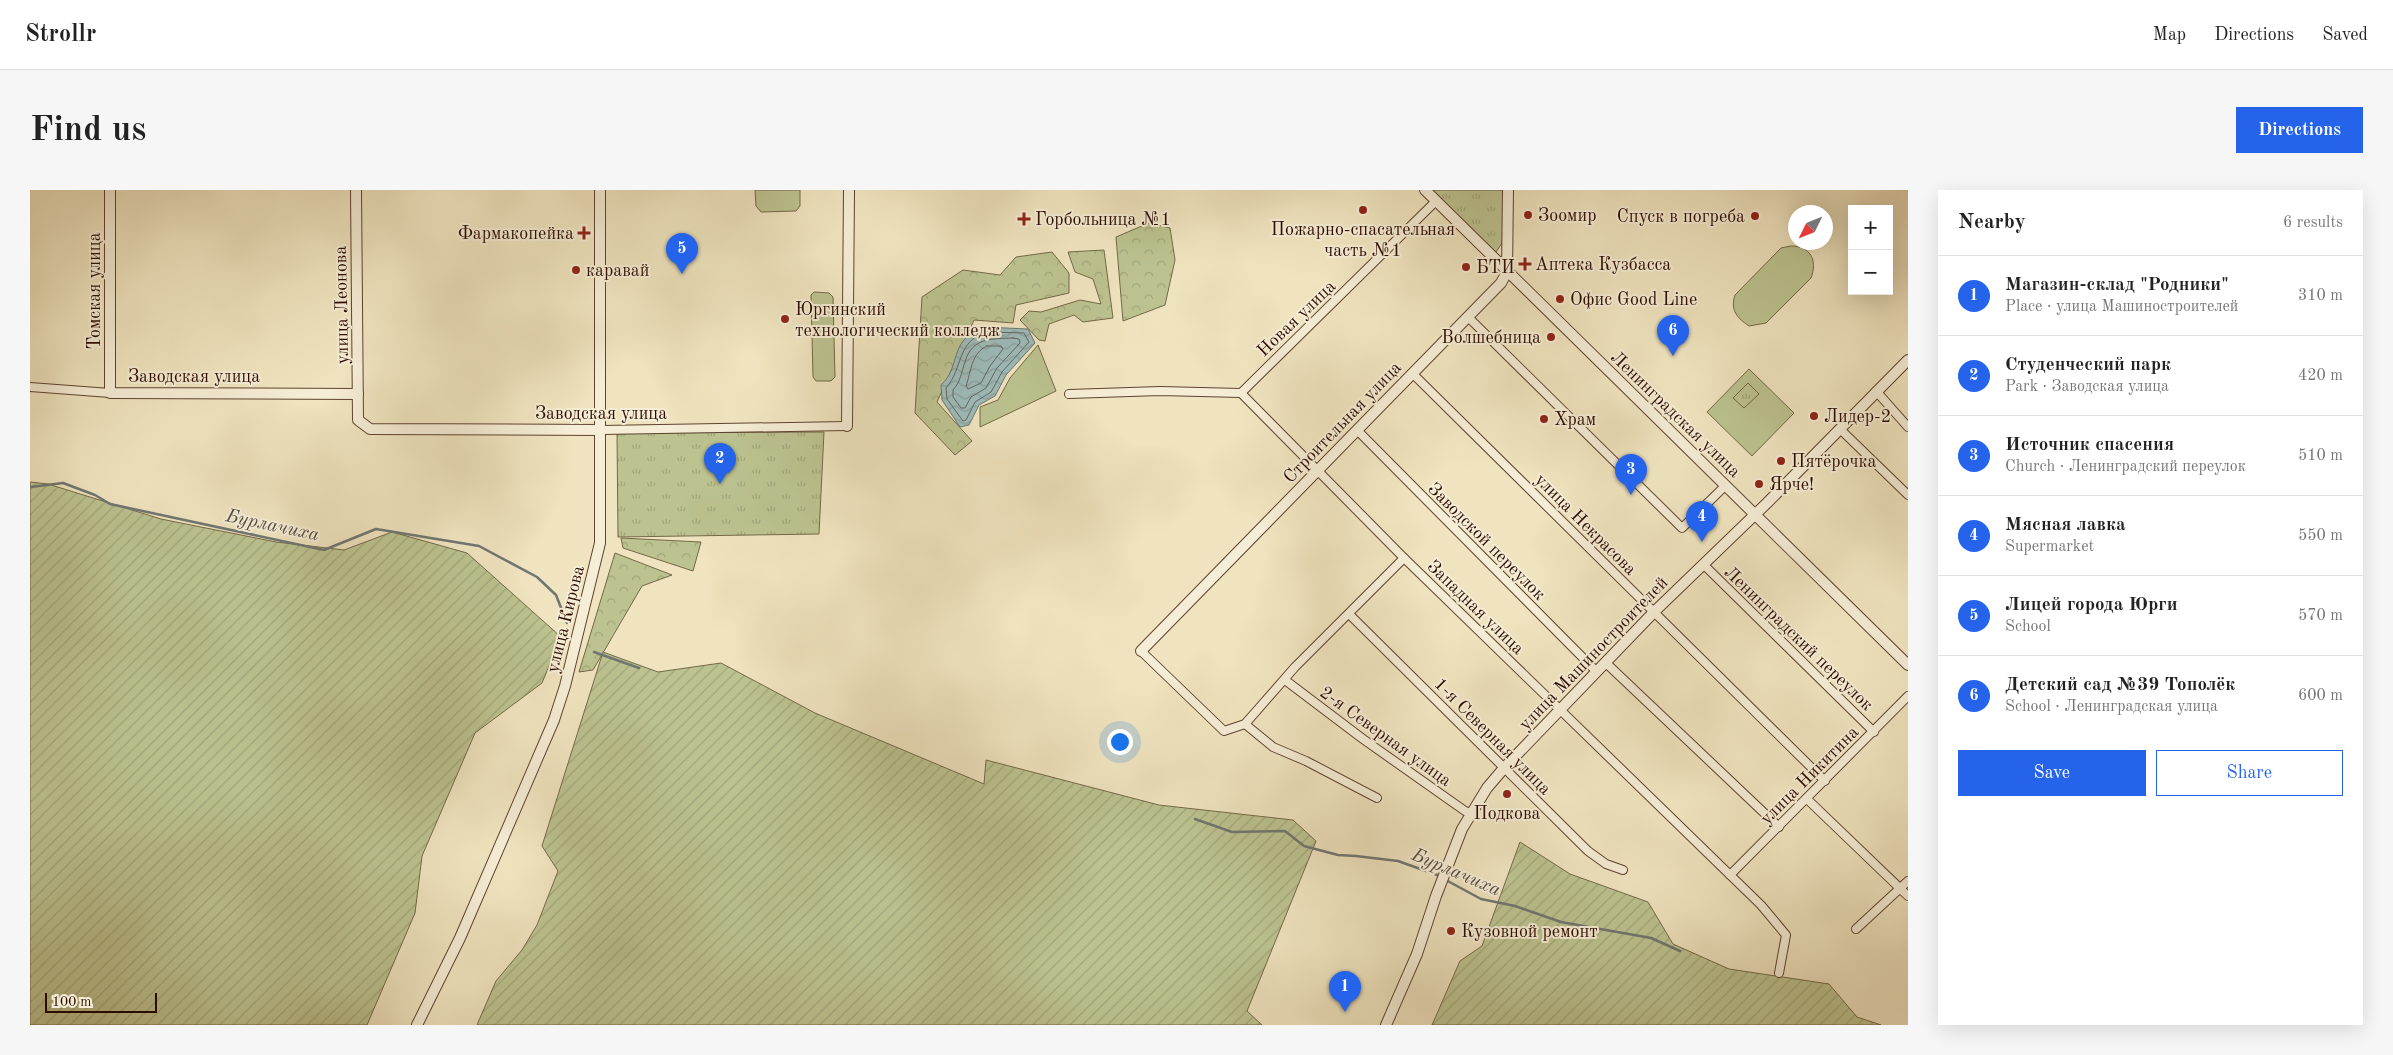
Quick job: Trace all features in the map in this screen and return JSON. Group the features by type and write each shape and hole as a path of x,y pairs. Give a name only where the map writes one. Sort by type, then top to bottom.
{"street":[{"name":"Томская улица","path":"110,190 110,393"},
{"name":"улица Леонова","path":"356,190 358,420"},
{"name":"улица Кирова","path":"417,1025 460,938 554,720 566,686 600,543 602,430 600,190"},
{"path":"847,426 849,190"},
{"name":"Ленинградская улица","path":"1425,190 1908,665"},
{"path":"1507,272 1508,190"},
{"name":"Новая улица","path":"1241,393 1436,201"},
{"name":"Строительная улица","path":"1141,651 1501,283 1507,272"},
{"path":"1468,317 1682,528 1726,485"},
{"name":"улица Машиностроителей","path":"1386,1025 1417,954 1436,896 1471,813 1504,768 1654,612 1704,565 1908,360"},
{"name":"улица Некрасова","path":"1412,373 1825,781"},
{"name":"Заводская улица","path":"30,387 110,393 358,394"},
{"path":"1069,394 1160,391 1241,393"},
{"path":"1876,391 1908,427"},
{"name":"Западная улица","path":"1241,393 1404,558 1761,905 1786,935 1779,973"},
{"name":"Заводская улица","path":"358,420 370,429 602,430 847,426"},
{"name":"Заводской переулок","path":"1356,430 1597,672"},
{"path":"1840,430 1908,495"},
{"path":"1141,651 1224,731 1245,724 1295,667 1350,615 1404,558"},
{"name":"Ленинградский переулок","path":"1704,565 1874,732"},
{"name":"1-я Северная улица","path":"1350,615 1588,851 1606,864 1623,870"},
{"path":"1606,663 1779,827"},
{"name":"2-я Северная улица","path":"1285,680 1363,739 1465,811 1471,813"},
{"name":"улица Никитина","path":"1730,875 1908,696"},
{"path":"1245,724 1273,747 1288,756 1306,761 1377,798"},
{"path":"1806,799 1908,896"},
{"path":"1856,928 1908,881"}],"green space":[{"path":"755,190 800,190 800,206 796,211 761,212 756,206"},
{"path":"1427,190 1503,190 1504,240 1496,252 1490,252"},
{"path":"1149,223 1170,228 1175,260 1165,305 1123,321 1116,237"},
{"path":"1788,247 1788,250 1808,251 1814,265 1811,278 1766,323 1749,326 1741,320 1734,309 1735,295 1781,248"},
{"path":"1104,250 1113,318 1083,322 1074,315 1049,324 1045,341 1039,340 1020,320 1029,311 1041,312 1080,300 1101,304 1093,279 1075,272 1068,252"},
{"path":"1052,252 1069,273 1069,293 1016,305 1013,323 974,320 937,402 972,441 955,455 915,413 922,297 963,270 1000,275 1016,257"},
{"path":"814,292 829,293 833,297 835,377 831,381 816,381 813,377 811,295"},
{"path":"1038,345 1056,391 980,427 980,407 998,400 1010,378"},
{"path":"1749,369 1794,413 1752,456 1707,412"},
{"path":"1748,383 1759,394 1744,408 1733,398"},
{"path":"824,432 819,534 618,537 617,433"},
{"path":"30,482 48,484 161,519 276,542 344,550 392,532 467,553 561,637 542,683 475,733 422,856 415,913 367,1025 30,1025"},
{"path":"621,538 701,542 693,571 623,548"},
{"path":"615,553 672,575 642,586 593,670 579,672"},
{"path":"603,652 658,672 721,663 815,713 984,784 986,760 1159,805 1293,820 1316,841 1247,1011 1262,1025 477,1025 496,981 522,950 537,925 558,871 542,846"},
{"path":"1520,842 1570,874 1648,902 1673,944 1729,969 1829,984 1857,1017 1881,1025 1432,1025 1460,961 1482,946"}],"water":[{"path":"983,327 1028,329 1035,343 1006,375 995,396 979,405 969,425 960,427 942,400 941,385 947,378 959,347 964,340"}],"waterway":[{"name":"Бурлачиха","path":"30,487 63,483 95,495 110,504 324,550 376,529 479,546 537,577 556,595 567,623"},
{"name":"Бурлачиха","path":"594,652 639,668"},
{"name":"Бурлачиха","path":"1195,819 1232,832 1285,831 1304,846 1338,855 1398,861 1440,876"},
{"name":"Бурлачиха","path":"1444,879 1481,899 1515,906 1561,922 1651,938 1680,951"}],"place":[{"name":"Пожарно-спасательная часть №1","path":"1363,210"},
{"name":"Зоомир","path":"1528,215"},
{"name":"Спуск в погреба","path":"1755,216"},
{"name":"Горбольница №1","path":"1024,219"},
{"name":"Фармакопейка","path":"584,233"},
{"name":"Аптека Кузбасса","path":"1525,264"},
{"name":"БТИ","path":"1466,267"},
{"name":"каравай","path":"576,270"},
{"name":"Лицей города Юрги","path":"682,274"},
{"name":"Офис Good Line","path":"1560,299"},
{"name":"Юргинский технологический колледж","path":"785,319"},
{"name":"Волшебница","path":"1551,337"},
{"name":"Детский сад №39 Тополёк","path":"1673,356"},
{"name":"Лидер-2","path":"1814,416"},
{"name":"Храм","path":"1544,419"},
{"name":"Пятёрочка","path":"1781,461"},
{"name":"Студенческий парк","path":"720,484"},
{"name":"Ярче!","path":"1759,484"},
{"name":"Источник спасения","path":"1631,495"},
{"name":"Мясная лавка","path":"1702,542"},
{"name":"Подкова","path":"1507,794"},
{"name":"Кузовной ремонт","path":"1451,931"},
{"name":"Магазин-склад \"Родники\"","path":"1345,1012"}]}
